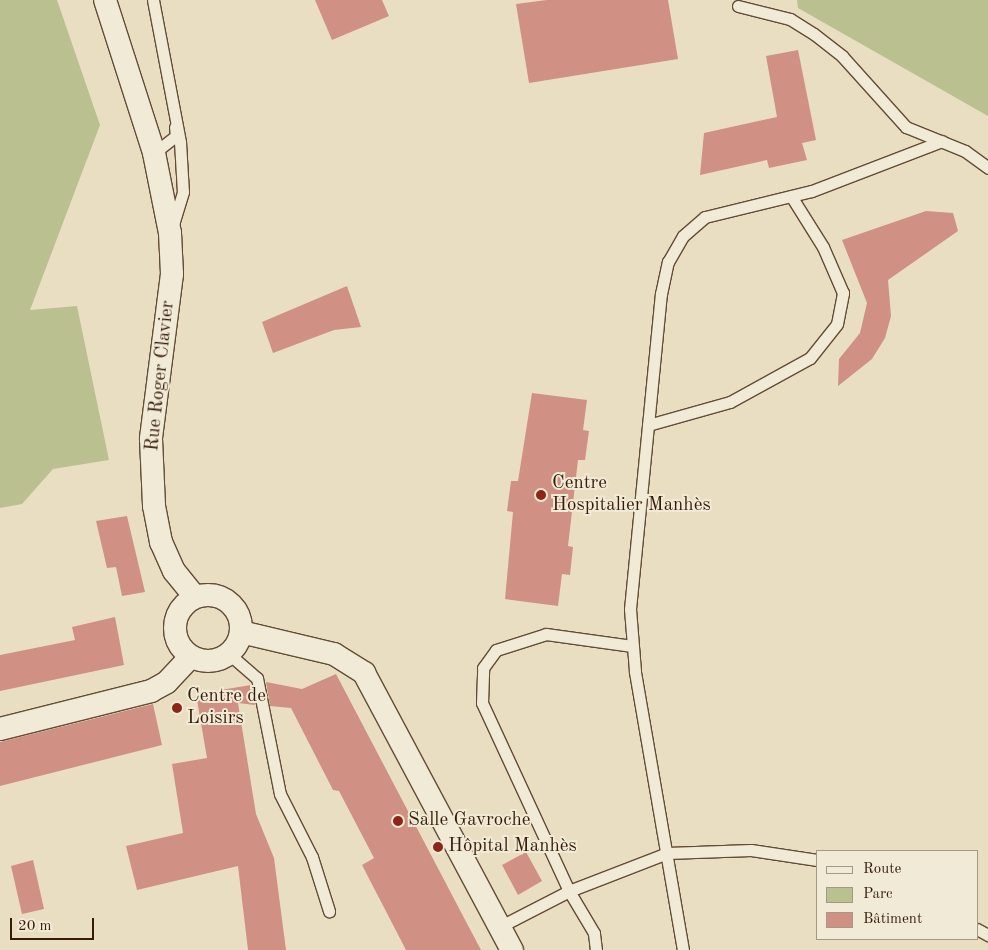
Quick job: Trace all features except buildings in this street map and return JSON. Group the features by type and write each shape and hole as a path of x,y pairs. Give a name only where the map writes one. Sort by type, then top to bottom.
{"street":[{"path":"105,0 154,153"},
{"name":"Rue Roger Clavier","path":"154,153 170,233 172,274 151,439 154,506 161,542 174,570 195,597"},
{"path":"195,597 220,597 235,607 241,632 229,654 204,662 190,657 175,635 175,622 183,605 195,597"},
{"path":"241,632 334,654 364,673 501,926 512,950"},
{"path":"0,729 151,691 166,682 190,657"}],"lane":[{"name":"Rue Roger Clavier","path":"153,0 174,116 183,192 170,233"},
{"path":"738,6 790,19 814,34 842,56 906,127 942,141 988,168"},
{"name":"Rue Roger Clavier","path":"154,153 176,136 174,116"},
{"path":"683,950 632,646 636,530 661,294 668,262 683,236 706,217 791,196 942,141"},
{"path":"648,425 730,402 810,358 837,324 843,293 823,247 791,196"},
{"path":"596,950 594,934 569,891 482,702 483,668 496,650 546,634 632,646"},
{"path":"229,654 257,678 280,794 312,857 329,911"},
{"path":"501,926 569,891 667,853 704,848 751,850 816,860"}],"green space":[{"path":"0,0 57,0 100,125 30,310 77,306 109,460 53,469 22,504 0,508"},
{"path":"797,0 988,0 988,116 798,8"}],"place":[{"name":"Centre Hospitalier Manhès","path":"541,495"},
{"name":"Centre de Loisirs","path":"177,708"},
{"name":"Salle Gavroche","path":"398,821"},
{"name":"Hôpital Manhès","path":"438,847"}]}
